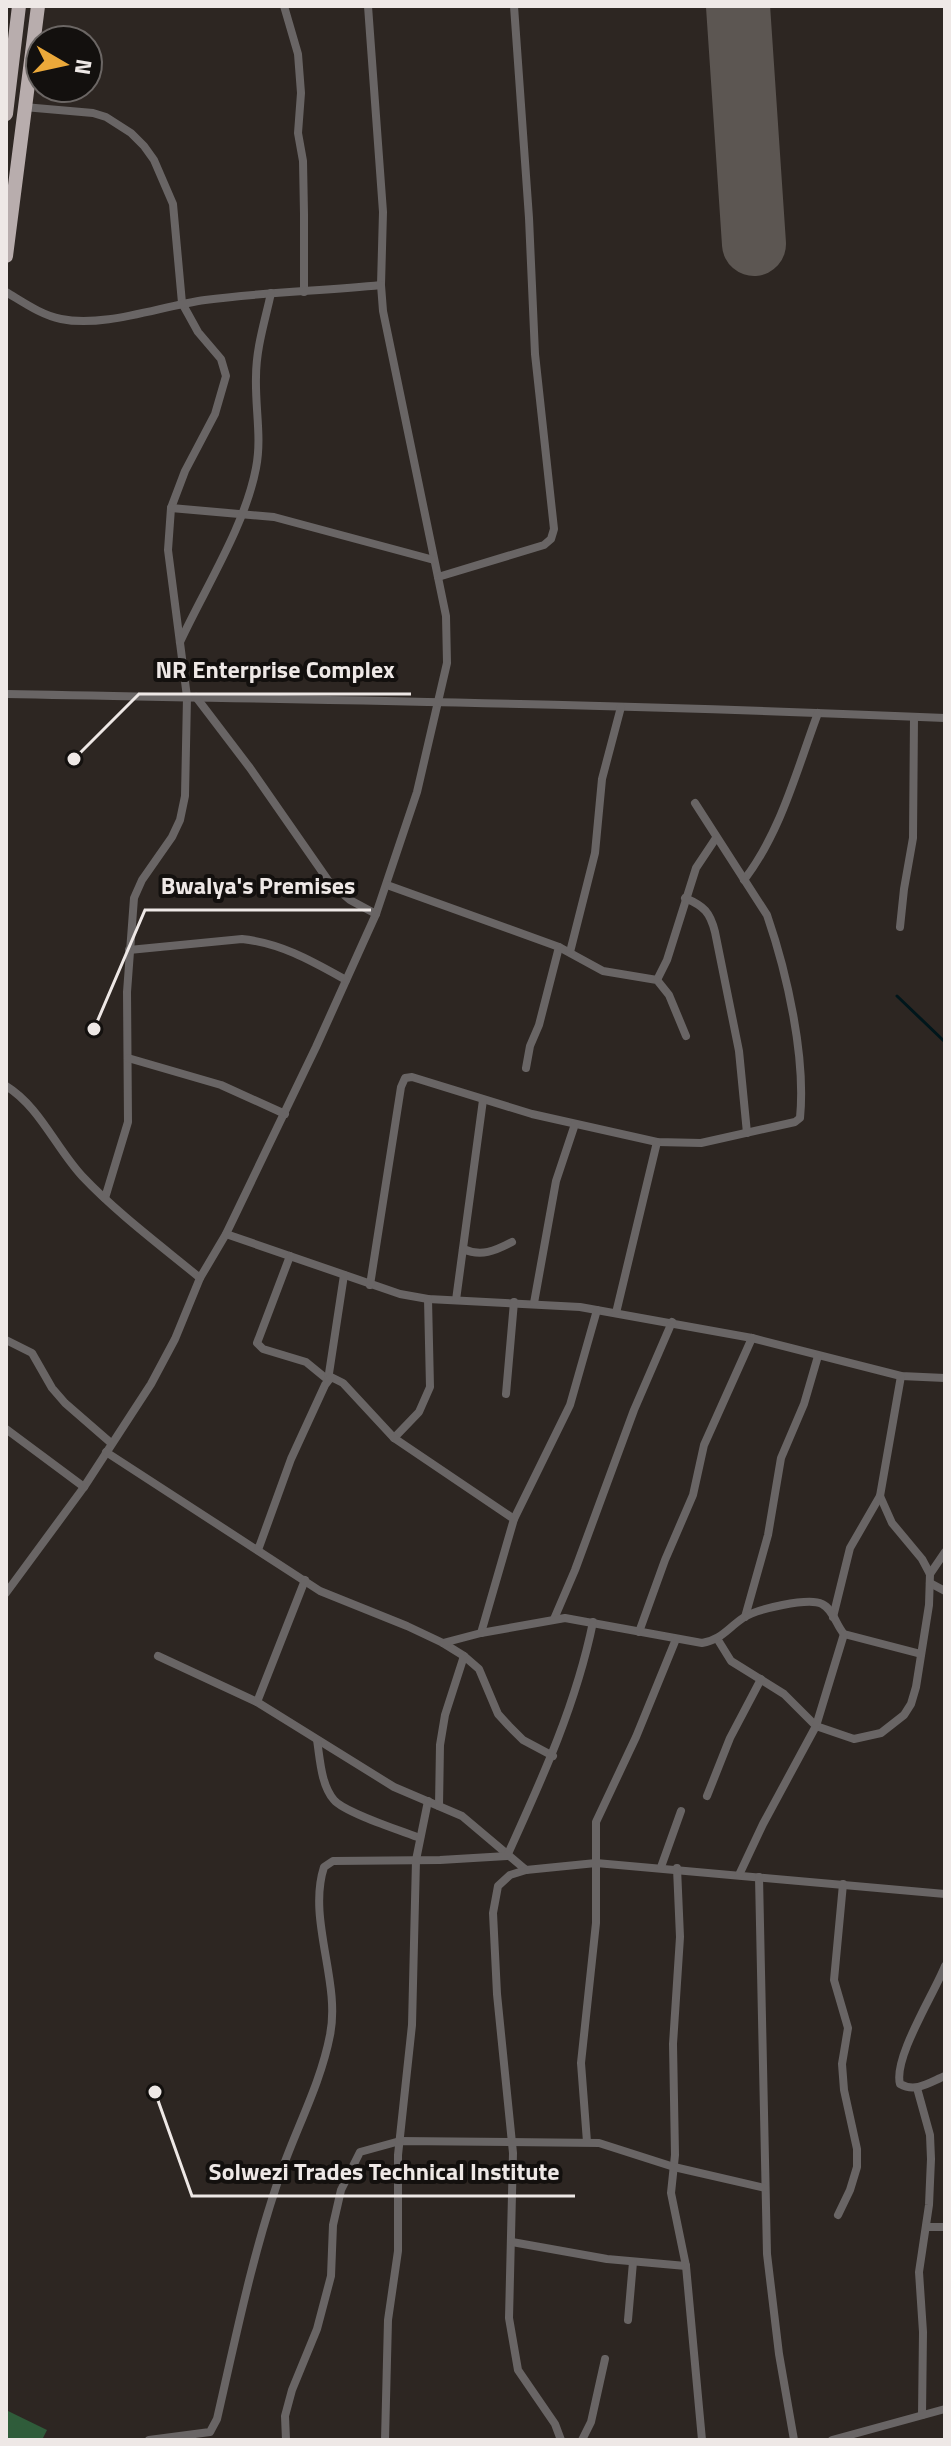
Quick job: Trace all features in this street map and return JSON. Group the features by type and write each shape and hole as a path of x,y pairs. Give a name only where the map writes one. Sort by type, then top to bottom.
{"highway":[{"path":"6,114 19,6"},
{"path":"6,256 38,6"}],"street":[{"path":"284,6 296,43 299,67 298,133 303,161 304,292"},
{"path":"6,1593 84,1487 151,1384 175,1339 200,1278 226,1234 285,1114 387,885 417,792 438,703 447,663 448,638 383,311 383,212 368,6"},
{"path":"438,577 539,547 551,539 554,529 535,354 514,6"},
{"path":"24,107 106,117 117,122 144,146 154,160 173,204 182,303 203,339 221,359 226,376 215,414 185,471 171,508 168,550 180,642 192,697 184,807 172,837 137,889 131,915 127,992 128,1122 105,1198"},
{"path":"6,292 61,319 122,316 182,303 271,293 381,285"},
{"path":"180,642 242,515 254,478 259,450 257,355 271,293"},
{"path":"171,508 294,522 434,560"},
{"path":"6,694 621,707 945,718"},
{"path":"192,697 250,768 330,883 350,900 376,914"},
{"path":"570,952 595,853 602,779 621,707"},
{"path":"744,880 759,861 771,837 818,713"},
{"path":"900,927 913,838 914,717"},
{"path":"370,1285 403,1080 412,1077 483,1100 657,1142 701,1143 795,1122 800,1118 796,1043 784,965 767,915 695,803"},
{"path":"657,980 667,960 696,868 716,838"},
{"path":"387,885 559,947 603,971 657,980 669,995 686,1036"},
{"path":"685,898 710,913 739,1051 747,1133"},
{"path":"129,950 225,940 257,940 289,950 346,980"},
{"path":"526,1068 559,947"},
{"path":"128,1058 221,1085 285,1114"},
{"path":"6,1086 31,1107 77,1171 200,1278"},
{"path":"456,1300 483,1100"},
{"path":"534,1303 556,1181 575,1124"},
{"path":"616,1313 657,1142"},
{"path":"226,1234 370,1285 428,1299 534,1303 597,1310 752,1338 901,1376 945,1378"},
{"path":"463,1249 475,1254 484,1253 512,1242"},
{"path":"290,1256 257,1343 263,1349 306,1362 328,1380"},
{"path":"258,1550 291,1459 328,1380 344,1275"},
{"path":"394,1438 419,1412 430,1387 428,1299"},
{"path":"506,1394 514,1302"},
{"path":"481,1633 514,1519 570,1405 597,1310"},
{"path":"554,1619 634,1410 672,1322"},
{"path":"639,1632 693,1495 704,1445 752,1338"},
{"path":"6,1340 32,1353 52,1388 65,1403 111,1443"},
{"path":"745,1617 768,1535 781,1458 804,1404 818,1356"},
{"path":"833,1617 850,1548 880,1496 901,1376"},
{"path":"328,1380 335,1378 343,1383 394,1438 514,1519"},
{"path":"6,1429 84,1487"},
{"path":"106,1452 320,1591 443,1643 464,1656 479,1669 498,1714 523,1740 553,1756"},
{"path":"880,1496 892,1523 922,1559 930,1579 945,1591"},
{"path":"718,1640 731,1661 784,1694 816,1726 854,1739 881,1733 894,1725 911,1704 930,1579 945,1552"},
{"path":"257,1702 305,1580"},
{"path":"443,1643 554,1619 593,1622 702,1643 718,1640 745,1617 762,1609 815,1602 822,1603 844,1634 921,1654"},
{"path":"507,1856 553,1756 578,1685 593,1622"},
{"path":"739,1875 816,1726 844,1634"},
{"path":"587,2142 581,2063 596,1923 596,1822 636,1737 676,1639"},
{"path":"158,1656 257,1702 394,1787 462,1816 526,1870"},
{"path":"439,1806 440,1745 445,1715 464,1656"},
{"path":"707,1796 730,1738 761,1679"},
{"path":"317,1740 323,1776 334,1801 420,1838"},
{"path":"385,2440 387,2328 398,2251 398,2155 412,2037 416,1860 428,1801"},
{"path":"661,1867 681,1811"},
{"path":"149,2440 210,2432 217,2419 264,2223 330,2036 330,1990 320,1892 324,1867 333,1861 507,1856"},
{"path":"561,2440 555,2424 523,2381 513,2350 509,2318 512,2144 497,1994 493,1913 498,1886 510,1875 526,1870 596,1863 945,1894"},
{"path":"677,1868 680,1937 673,2044 674,2167 671,2193 686,2266 702,2440"},
{"path":"759,1877 767,2254 779,2354 794,2440"},
{"path":"838,2215 857,2167 857,2149 844,2090 842,2064 848,2028 834,1980 843,1884"},
{"path":"945,1966 906,2047 900,2067 900,2084 917,2088 945,2076"},
{"path":"917,2088 931,2146 926,2227 919,2272 923,2332 922,2415"},
{"path":"286,2440 285,2416 292,2390 317,2329 331,2276 333,2225 341,2190 360,2152 400,2141 462,2140 512,2144 587,2142 609,2145 674,2167 765,2188"},
{"path":"926,2227 945,2227"},
{"path":"512,2242 633,2262 686,2266"},
{"path":"628,2320 633,2262"},
{"path":"582,2440 591,2422 605,2359"},
{"path":"836,2439 945,2409"}],"green space":[{"path":"6,2410 47,2430 42,2440 6,2440"}],"waterway":[{"path":"897,996 945,1042"}],"runway":[{"path":"738,6 754,244"}],"place":[{"name":"NR Enterprise Complex","path":"74,759"},
{"name":"Bwalya's Premises","path":"94,1029"},
{"name":"Solwezi Trades Technical Institute","path":"155,2092"}]}
